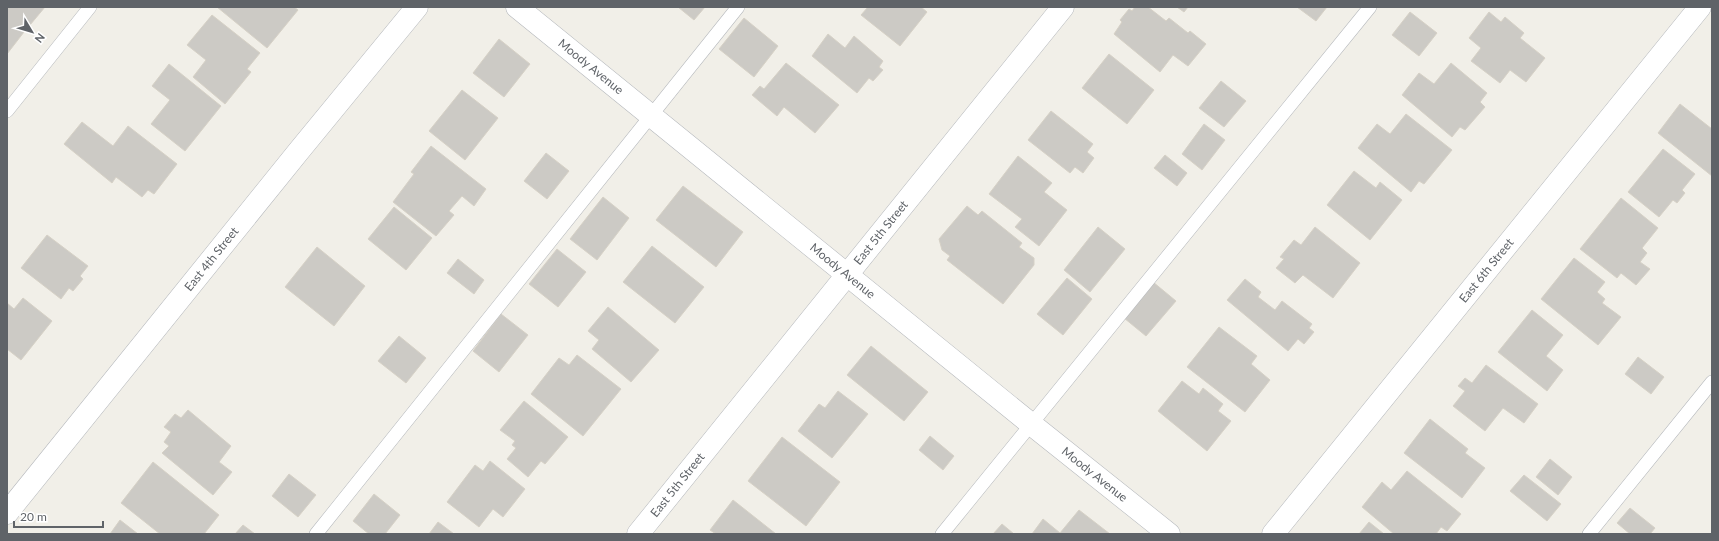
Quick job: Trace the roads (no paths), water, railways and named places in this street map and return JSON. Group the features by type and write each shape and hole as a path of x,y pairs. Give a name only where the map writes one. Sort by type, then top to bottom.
{"street":[{"name":"East 4th Street","path":"7,513 417,7"},
{"name":"Moody Avenue","path":"516,7 1169,534"},
{"name":"East 5th Street","path":"638,534 1063,7"},
{"name":"East 6th Street","path":"1273,534 1700,7"}],"lane":[{"path":"7,111 90,7"},
{"path":"316,534 738,7"},
{"path":"942,534 1370,7"},
{"path":"1590,534 1712,382"}]}
